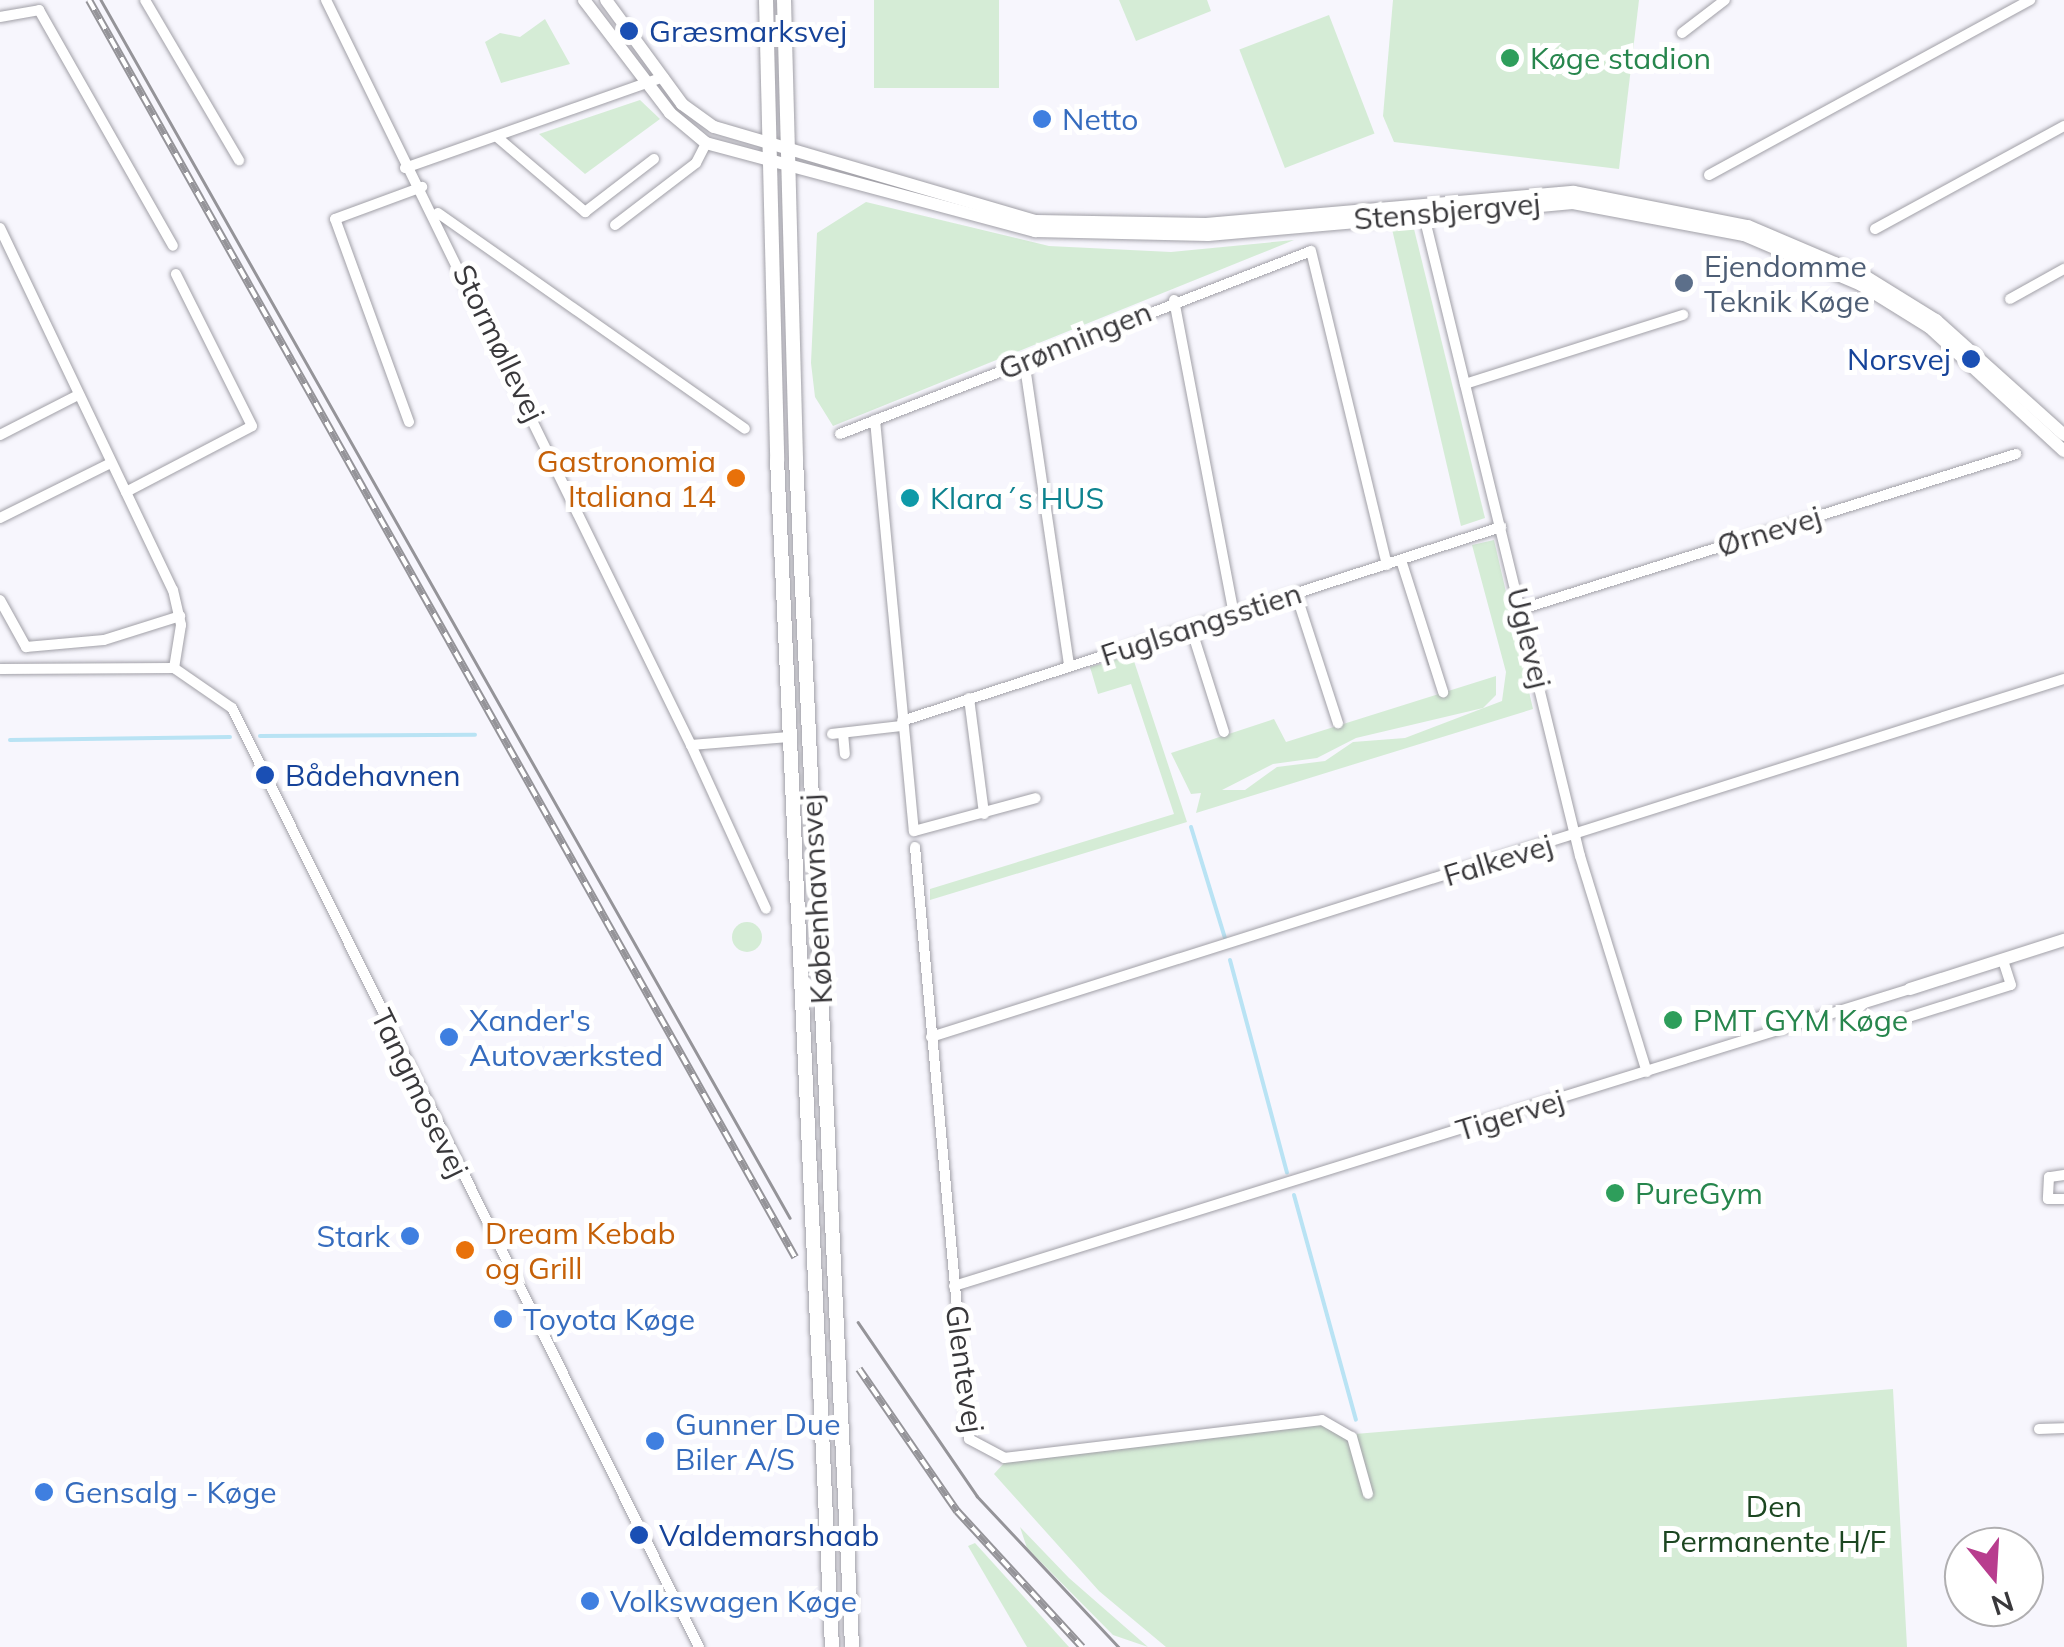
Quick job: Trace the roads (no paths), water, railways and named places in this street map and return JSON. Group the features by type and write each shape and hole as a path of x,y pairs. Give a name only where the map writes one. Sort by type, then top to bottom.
{"main road":[{"name":"Københavnsvej","path":"766,0 766,161 789,737 832,1647"},
{"name":"Københavnsvej","path":"784,0 852,1647"}],"street":[{"path":"145,0 238,160"},
{"name":"Stormøllevej","path":"326,0 405,168 437,212 766,909"},
{"path":"584,0 649,87 706,143 696,163 615,224"},
{"name":"Stensbjergvej","path":"606,0 698,118 788,150 1036,221 1206,224 1574,192 1748,226 1865,276 1936,320 2064,435"},
{"path":"1682,33 1725,0"},
{"path":"1709,176 2030,0"},
{"path":"0,16 39,10 173,246"},
{"path":"405,168 649,87 663,77"},
{"path":"1874,229 2064,126"},
{"path":"497,137 585,212 654,160"},
{"name":"Stensbjergvej","path":"706,143 970,217 1127,238 1422,205 1572,203 1744,235 1845,277 1929,327 2064,451"},
{"path":"409,422 335,219 422,188"},
{"name":"Uglevej","path":"1422,205 1576,836 1647,1072"},
{"path":"437,212 745,429"},
{"path":"0,228 126,492 180,616 174,668 0,669"},
{"path":"456,252 472,237"},
{"name":"Grønningen","path":"840,434 1174,300 1311,251 1387,565"},
{"path":"2010,299 2064,269"},
{"path":"126,492 252,426 176,274"},
{"path":"1174,300 1234,614"},
{"path":"1465,384 1682,315"},
{"path":"1024,360 1069,666"},
{"path":"0,435 78,395"},
{"path":"875,420 914,830 1036,798"},
{"name":"Ørnevej","path":"1522,608 2016,454"},
{"path":"0,518 111,462"},
{"name":"Fuglsangsstien","path":"845,754 837,734 901,723 968,698 1501,528"},
{"path":"1401,560 1443,692"},
{"path":"1296,594 1338,723"},
{"path":"0,600 26,646 104,640 180,616"},
{"path":"1191,628 1224,732"},
{"name":"Tangmosevej","path":"174,668 232,708 698,1647"},
{"name":"Falkevej","path":"931,1038 2064,680"},
{"path":"968,698 984,814"},
{"path":"691,745 789,737"},
{"name":"Glentevej","path":"915,847 969,1439 983,1453 1004,1458 1322,1420 1352,1437 1368,1494"},
{"name":"Tigervej","path":"954,1286 2064,940"},
{"path":"1899,1020 2011,985 2002,960"},
{"path":"2064,1175 2049,1177 2048,1200 2064,1200"},
{"path":"2040,1430 2064,1428"}],"waterway":[{"path":"260,736 475,735"},
{"path":"10,740 230,737"},
{"path":"1191,827 1225,938"},
{"path":"1230,960 1287,1173"},
{"path":"1294,1195 1356,1420"}],"tram line":[{"path":"101,0 790,1218"},
{"path":"858,1322 977,1496 1119,1647"}],"railway":[{"path":"89,0 795,1257"},
{"path":"859,1369 957,1511 1082,1647"}],"place":[{"name":"Græsmarksvej","path":"629,31"},
{"name":"Køge stadion","path":"1510,58"},
{"name":"Netto","path":"1042,119"},
{"name":"Ejendomme Teknik Køge","path":"1684,283"},
{"name":"Norsvej","path":"1971,359"},
{"name":"Gastronomia Italiana 14","path":"736,478"},
{"name":"Klara´s HUS","path":"910,498"},
{"name":"Bådehavnen","path":"265,775"},
{"name":"PMT GYM Køge","path":"1673,1020"},
{"name":"Xander's Autoværksted","path":"449,1037"},
{"name":"PureGym","path":"1615,1193"},
{"name":"Stark","path":"410,1236"},
{"name":"Dream Kebab og Grill","path":"465,1250"},
{"name":"Toyota Køge","path":"503,1319"},
{"name":"Gunner Due Biler A/S","path":"655,1441"},
{"name":"Gensalg - Køge","path":"44,1492"},
{"name":"Valdemarshaab","path":"639,1535"},
{"name":"Volkswagen Køge","path":"590,1601"}],"park label":[{"name":"Den Permanente H/F","path":"1774,1523"}]}
